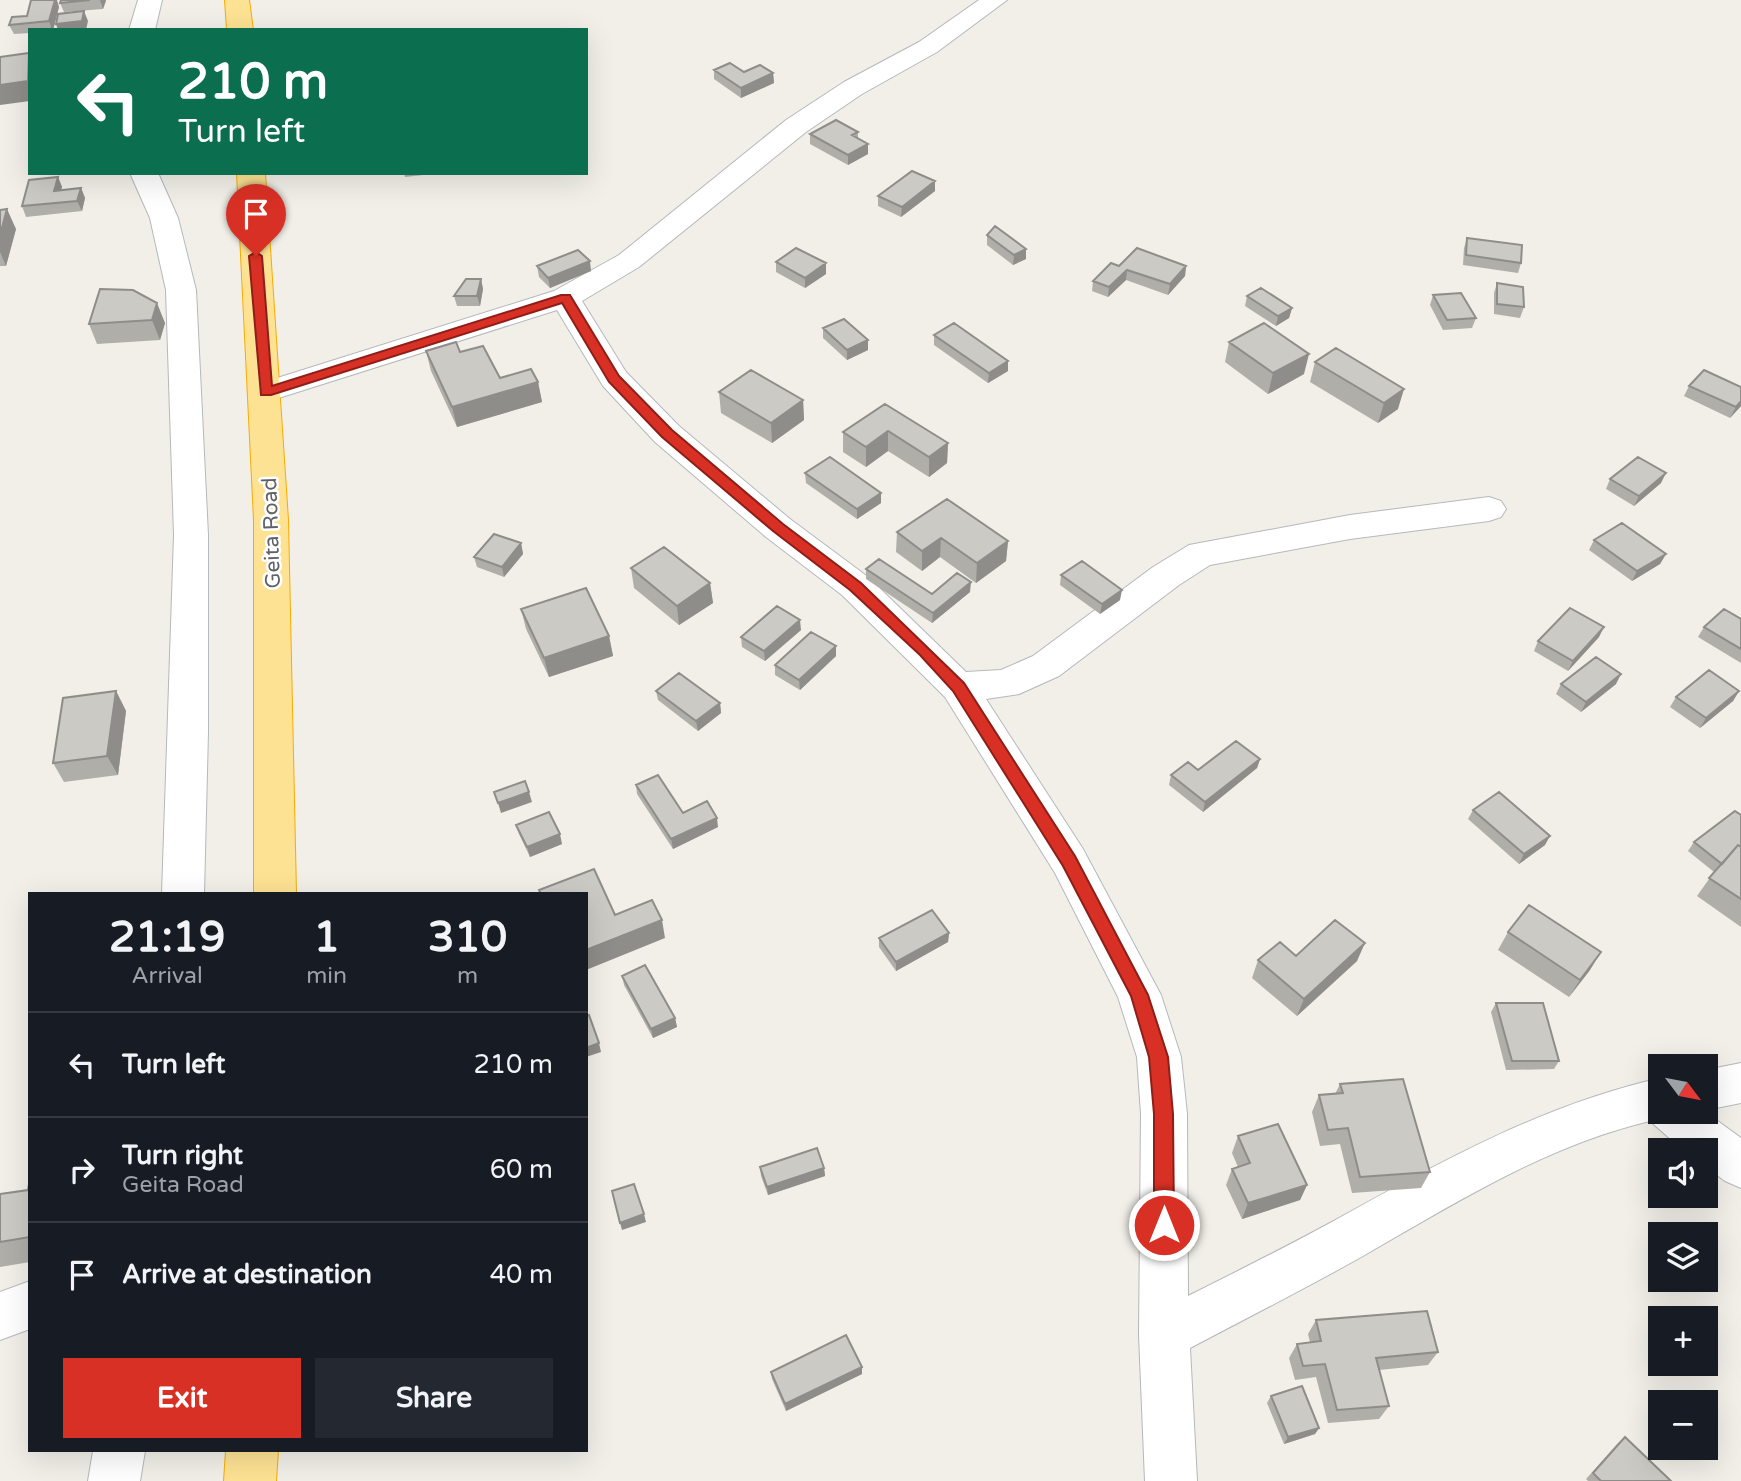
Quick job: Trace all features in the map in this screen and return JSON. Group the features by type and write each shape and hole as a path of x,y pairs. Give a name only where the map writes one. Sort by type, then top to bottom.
{"highway":[{"path":"237,0 240,28"},
{"name":"Geita Road","path":"251,175 266,392 276,780 275,892"},
{"path":"250,1481 252,1452"}],"street":[{"path":"143,28 150,0"},
{"path":"266,392 565,298 629,261 796,125 853,88 928,47 995,0"},
{"path":"145,175 164,218 181,290 183,317 191,535 189,732 183,892"},
{"path":"565,298 614,379 667,434 778,528 855,586 958,687 1069,861 1139,995 1155,1045 1164,1114 1164,1335 1171,1481"},
{"path":"958,687 1006,684 1046,666 1166,576 1201,554 1350,527 1489,509"},
{"path":"1718,1088 1741,1083"},
{"path":"1164,1335 1329,1250 1474,1168 1559,1127 1648,1107"},
{"path":"1686,1124 1741,1166"},
{"path":"0,1316 28,1306"},
{"path":"114,1481 119,1452"}],"building":[{"path":"31,0 55,0 49,21 9,25 12,17 27,16"},
{"path":"61,0 90,0 60,3"},
{"path":"84,11 82,21 56,24 58,14"},
{"path":"28,53 28,81 0,85 0,57"},
{"path":"730,63 744,72 760,65 773,73 741,88 714,70"},
{"path":"836,120 858,132 852,135 868,144 848,155 810,134"},
{"path":"912,171 935,181 902,207 878,196"},
{"path":"58,177 54,191 81,188 77,201 22,206 29,180"},
{"path":"7,209 0,235 0,210"},
{"path":"995,226 1026,249 1014,255 987,235"},
{"path":"1467,238 1522,245 1521,263 1466,255"},
{"path":"796,248 826,263 805,278 776,262"},
{"path":"1137,248 1186,266 1170,284 1127,270 1109,287 1093,281 1111,263 1119,266"},
{"path":"578,250 590,261 548,278 537,266"},
{"path":"466,279 481,279 477,296 454,296"},
{"path":"1497,283 1523,287 1524,307 1497,304"},
{"path":"1261,288 1292,308 1278,316 1247,296"},
{"path":"100,289 133,290 157,303 152,320 89,324"},
{"path":"1461,293 1476,318 1447,320 1433,295"},
{"path":"844,319 868,340 847,350 823,328"},
{"path":"954,323 1008,361 989,373 934,335"},
{"path":"1264,323 1309,354 1273,373 1229,342"},
{"path":"456,342 460,352 483,346 500,378 531,369 538,382 452,407 426,351"},
{"path":"1336,348 1404,389 1384,403 1315,362"},
{"path":"751,370 803,400 771,423 719,392"},
{"path":"1704,370 1741,387 1741,401 1736,407 1689,386"},
{"path":"885,404 948,443 929,457 888,431 866,447 843,432"},
{"path":"830,457 881,493 857,509 805,473"},
{"path":"1638,457 1666,473 1639,496 1610,479"},
{"path":"947,499 1008,541 977,563 941,538 922,551 897,532"},
{"path":"1622,523 1666,554 1637,571 1594,540"},
{"path":"494,534 521,543 502,567 474,557"},
{"path":"664,547 710,583 677,606 631,568"},
{"path":"879,559 932,594 957,573 971,582 933,613 866,569"},
{"path":"1082,561 1122,590 1102,604 1061,575"},
{"path":"586,588 609,636 544,658 521,609"},
{"path":"777,606 800,620 764,651 741,637"},
{"path":"1570,608 1604,627 1573,661 1538,641"},
{"path":"1724,609 1741,619 1741,649 1704,627"},
{"path":"811,632 836,646 799,680 775,665"},
{"path":"1596,657 1621,674 1586,702 1561,684"},
{"path":"1709,670 1739,691 1706,718 1676,697"},
{"path":"679,673 720,703 696,721 656,691"},
{"path":"116,691 107,756 53,763 63,698"},
{"path":"1236,741 1260,759 1205,802 1171,775 1188,762 1198,770"},
{"path":"658,775 683,813 707,801 717,818 671,839 636,785"},
{"path":"525,781 529,792 498,803 494,792"},
{"path":"1499,792 1550,836 1524,854 1473,810"},
{"path":"1735,811 1741,815 1741,847 1738,845 1722,864 1694,842"},
{"path":"549,812 560,834 527,847 516,825"},
{"path":"1738,845 1741,847 1741,899 1709,878"},
{"path":"594,869 615,915 652,900 662,920 588,949 588,892 539,890"},
{"path":"1529,905 1601,952 1580,980 1508,932"},
{"path":"932,910 949,933 896,962 879,938"},
{"path":"1335,920 1365,943 1304,999 1258,960 1280,942 1296,956"},
{"path":"645,965 675,1018 651,1029 622,976"},
{"path":"1496,1003 1543,1003 1559,1061 1512,1061"},
{"path":"588,1015 599,1043 588,1047"},
{"path":"1403,1079 1430,1172 1360,1177 1348,1128 1328,1130 1319,1095 1343,1093 1340,1084"},
{"path":"1278,1124 1307,1185 1248,1203 1232,1169 1250,1163 1238,1136"},
{"path":"817,1148 824,1168 767,1187 760,1167"},
{"path":"634,1184 644,1214 620,1223 612,1191"},
{"path":"28,1190 28,1237 0,1242 0,1194"},
{"path":"1427,1311 1438,1352 1376,1358 1389,1406 1337,1410 1325,1364 1303,1366 1297,1344 1321,1341 1316,1320"},
{"path":"846,1335 862,1367 785,1404 771,1372"},
{"path":"1302,1386 1319,1428 1288,1437 1271,1396"},
{"path":"1625,1437 1671,1481 1601,1481 1593,1473"}],"route":[{"path":"256,256 266,392 565,298 614,379 667,434 778,528 855,586 925,651 958,687 1069,861 1139,995 1159,1057 1164,1114 1164,1225"}]}
